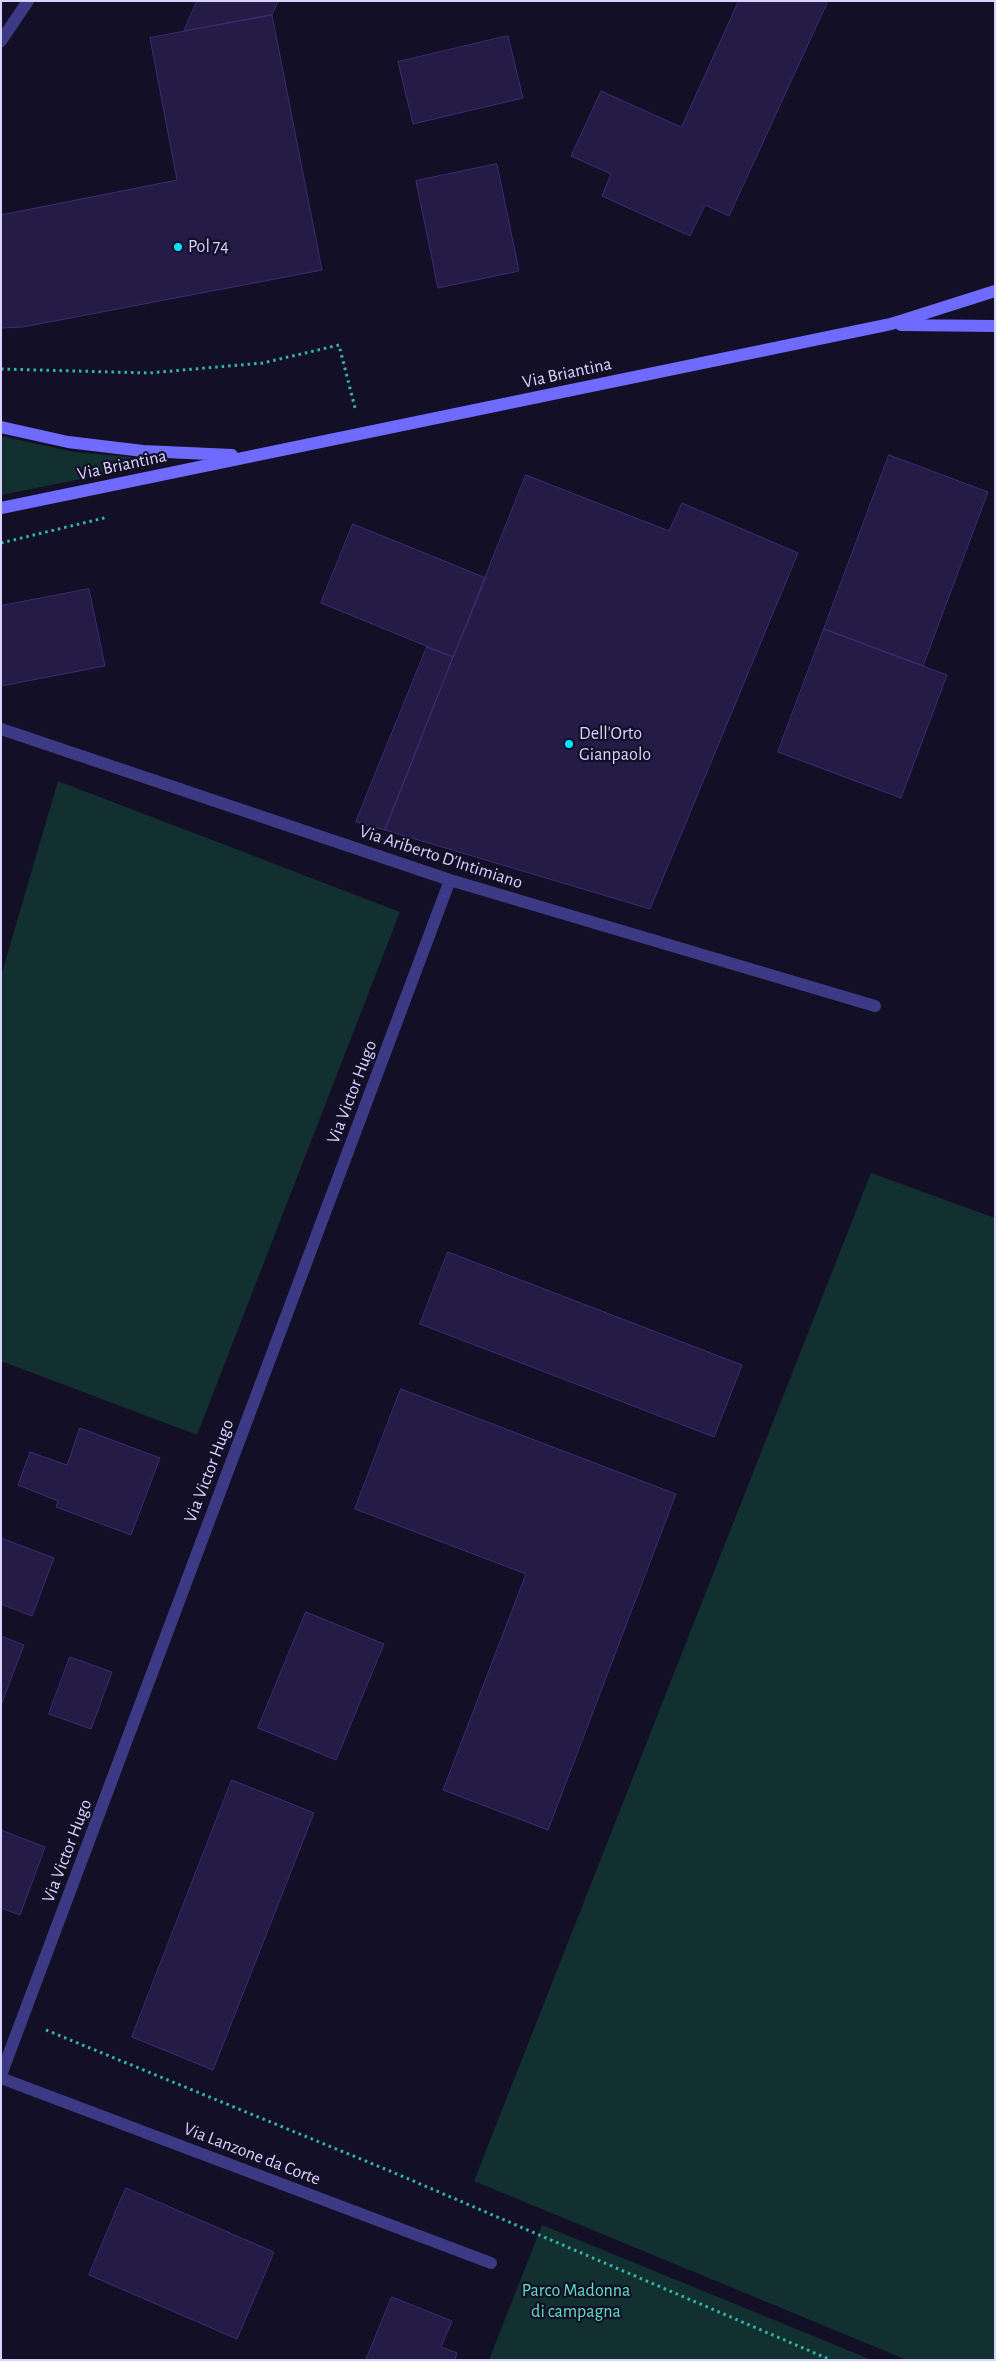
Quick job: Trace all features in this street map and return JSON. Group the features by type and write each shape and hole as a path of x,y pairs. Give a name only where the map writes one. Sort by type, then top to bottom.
{"main road":[{"name":"Via Briantina","path":"1,508 890,324 995,291"},
{"name":"Via Briantina","path":"890,324 995,326"},
{"name":"Via Briantina","path":"1,427 68,442 143,451 250,455"}],"street":[{"path":"1,41 28,1"},
{"name":"Via Ariberto D'Intimiano","path":"1,729 450,880 875,1006"},
{"name":"Via Victor Hugo","path":"1,2076 450,880"},
{"name":"Via Lanzone da Corte","path":"1,2076 491,2263"}],"path":[{"path":"1,369 149,373 263,363 339,345 361,433"},
{"path":"22,2020 390,2171 831,2360"}],"green space":[{"path":"1,436 74,452 155,459 157,464 1,495"},
{"path":"58,781 400,912 197,1435 1,1361 1,976"},
{"path":"871,1173 995,1218 995,2360 907,2360 474,2181"},
{"name":"Parco Madonna di campagna","path":"542,2225 872,2360 489,2360"}],"building":[{"path":"197,1 278,1 272,15 184,31"},
{"path":"739,1 828,1 729,216 705,205 690,236 602,196 611,174 571,156 601,91 681,127"},
{"path":"272,15 322,270 23,327 1,328 1,215 177,180 150,38"},
{"path":"508,36 523,98 413,124 398,62"},
{"path":"497,164 519,271 438,288 416,181"},
{"path":"889,455 988,492 923,666 824,629"},
{"name":"Dell'Orto Gianpaolo","path":"526,475 669,531 682,503 798,553 650,909 385,830"},
{"path":"353,524 486,578 453,657 321,603"},
{"path":"89,589 105,666 1,686 1,606"},
{"path":"824,629 947,675 901,798 778,752"},
{"path":"427,647 453,657 385,830 356,822"},
{"path":"448,1252 742,1365 714,1437 420,1324"},
{"path":"401,1389 676,1494 548,1830 443,1790 526,1574 355,1509"},
{"path":"80,1428 160,1458 131,1535 56,1507 58,1501 18,1485 30,1452 67,1465"},
{"path":"1,1538 54,1558 32,1616 1,1604"},
{"path":"306,1612 384,1644 336,1760 258,1728"},
{"path":"1,1636 24,1645 1,1705"},
{"path":"70,1657 112,1672 91,1729 49,1714"},
{"path":"232,1780 314,1813 213,2070 132,2037"},
{"path":"1,1830 45,1847 20,1915 1,1908"},
{"path":"126,2188 274,2252 237,2339 89,2275"},
{"path":"392,2297 452,2321 441,2347 457,2353 455,2360 366,2360"}],"place":[{"name":"Pol 74","path":"178,247"},
{"name":"Dell'Orto Gianpaolo","path":"569,744"}]}
